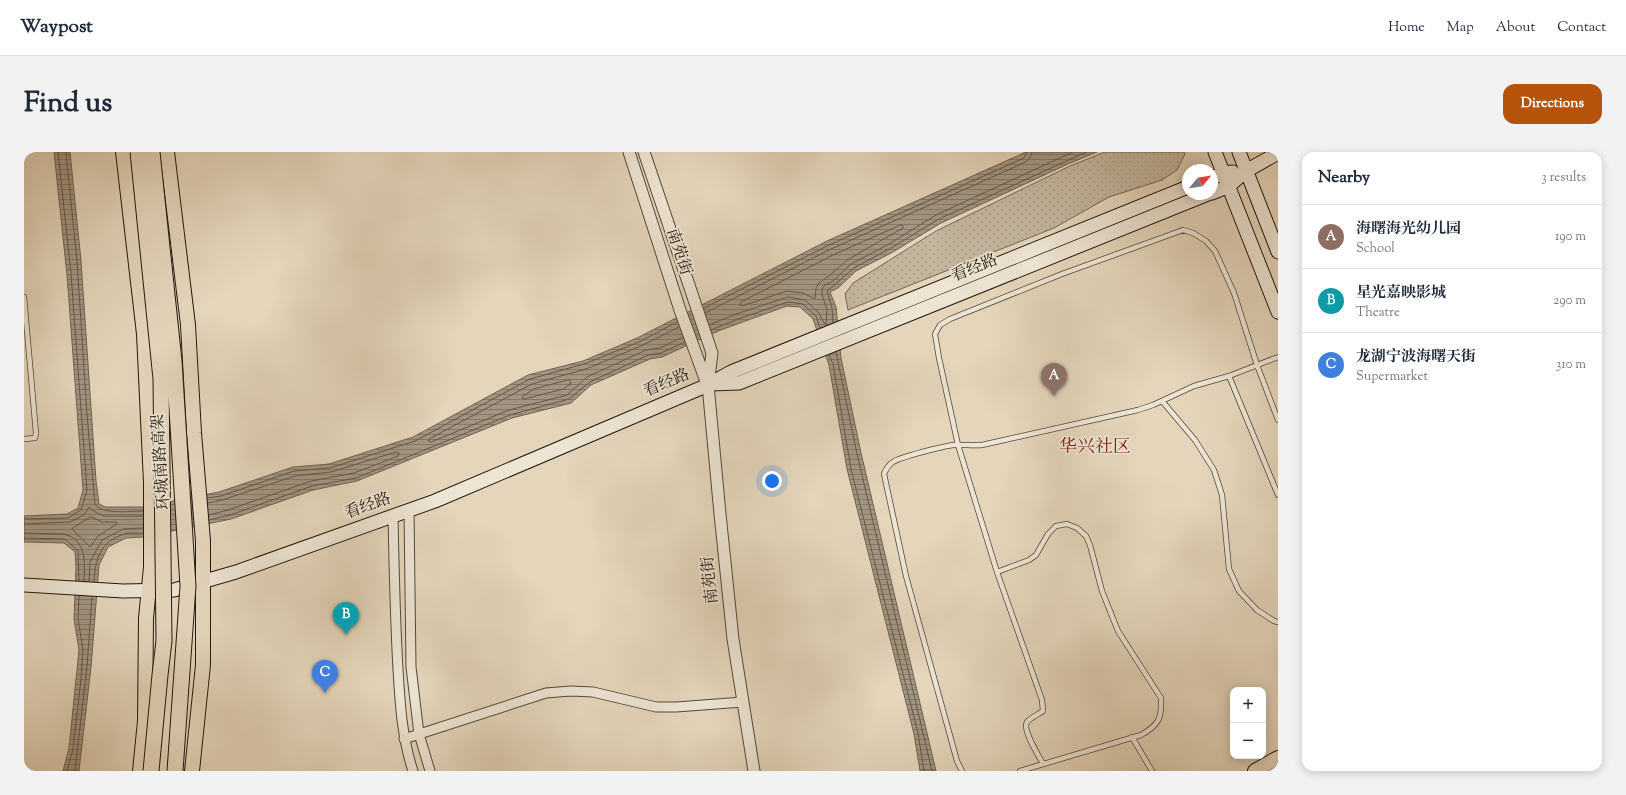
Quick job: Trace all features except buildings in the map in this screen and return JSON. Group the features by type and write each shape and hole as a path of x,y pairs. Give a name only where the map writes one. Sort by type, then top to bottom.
{"highway":[{"name":"环城南路高架","path":"138,152 161,379 164,641 151,771"},
{"name":"环城南路高架","path":"152,152 174,361 188,586 175,771"}],"main road":[{"path":"123,152 144,334 151,483 151,567 146,618 145,721 140,771"},
{"path":"167,152 188,325 194,433 203,541 203,665 192,771"},
{"path":"1216,152 1217,164"},
{"path":"1239,152 1278,252"},
{"path":"1218,191 1229,186 1246,171 1278,153"},
{"path":"1218,176 1246,171"},
{"path":"1218,176 1229,186 1278,312"},
{"name":"看经路","path":"24,585 98,589 174,590 236,572 435,501 708,384 731,372 822,342 1182,190"},
{"name":"看经路","path":"853,329 1192,200"},
{"path":"1255,771 1278,758"}],"street":[{"name":"南苑街","path":"629,152 680,310 708,384"},
{"name":"南苑街","path":"644,152 712,353 708,384 732,631 754,771"},
{"path":"409,510 412,667 419,734 430,771"},
{"path":"393,516 397,652 401,715 404,739 413,771"},
{"path":"404,739 546,693 571,691 593,692 656,707 743,702"}],"lane":[{"path":"1043,764 1027,734 1026,727 1027,722 1043,711 1042,700 997,572 958,445 935,334 940,325 950,319 1062,274 1183,230 1193,233 1206,240 1215,251 1234,293 1257,365 1278,420"},
{"path":"24,297 36,433 34,438 24,439"},
{"path":"962,771 957,761 906,576 884,474 886,467 893,461 954,444 982,445 1138,410 1153,405 1194,386 1229,376 1278,357"},
{"path":"1229,376 1278,494"},
{"path":"1162,401 1195,440 1214,470 1222,495 1229,569 1239,592 1257,610 1278,622"},
{"path":"997,572 1036,555 1048,534 1056,526 1067,524 1077,528 1086,536 1090,545 1102,591 1118,631 1160,698 1162,711 1157,723 1150,730 1141,735 1020,771"},
{"path":"1132,737 1152,771"}],"shaded area":[{"path":"1105,152 1184,152 1185,154 1177,170 1162,180 1109,197 1054,228 848,310 845,294 853,283 936,231 1070,166"}],"water":[{"path":"54,152 70,152 81,261 96,481 99,504 105,507 142,507 219,492 293,467 329,464 413,437 528,375 583,361 637,338 827,241 1026,152 1097,152 941,223 893,252 856,271 838,288 830,292 836,307 841,358 861,453 936,771 920,771 914,734 847,469 829,365 813,319 800,307 787,306 718,331 662,357 650,359 591,385 571,403 512,418 357,481 313,490 231,519 143,537 126,538 108,547 99,565 91,667 79,771 63,771 69,748 79,650 74,619 76,567 75,552 64,543 24,542 24,516 67,514 78,508 83,490 67,275"}],"place":[{"name":"海曙海光幼儿园","path":"1054,396"},
{"name":"星光嘉映影城","path":"346,635"},
{"name":"龙湖宁波海曙天街","path":"325,693"}],"district":[{"name":"华兴社区","path":"1095,448"}]}
